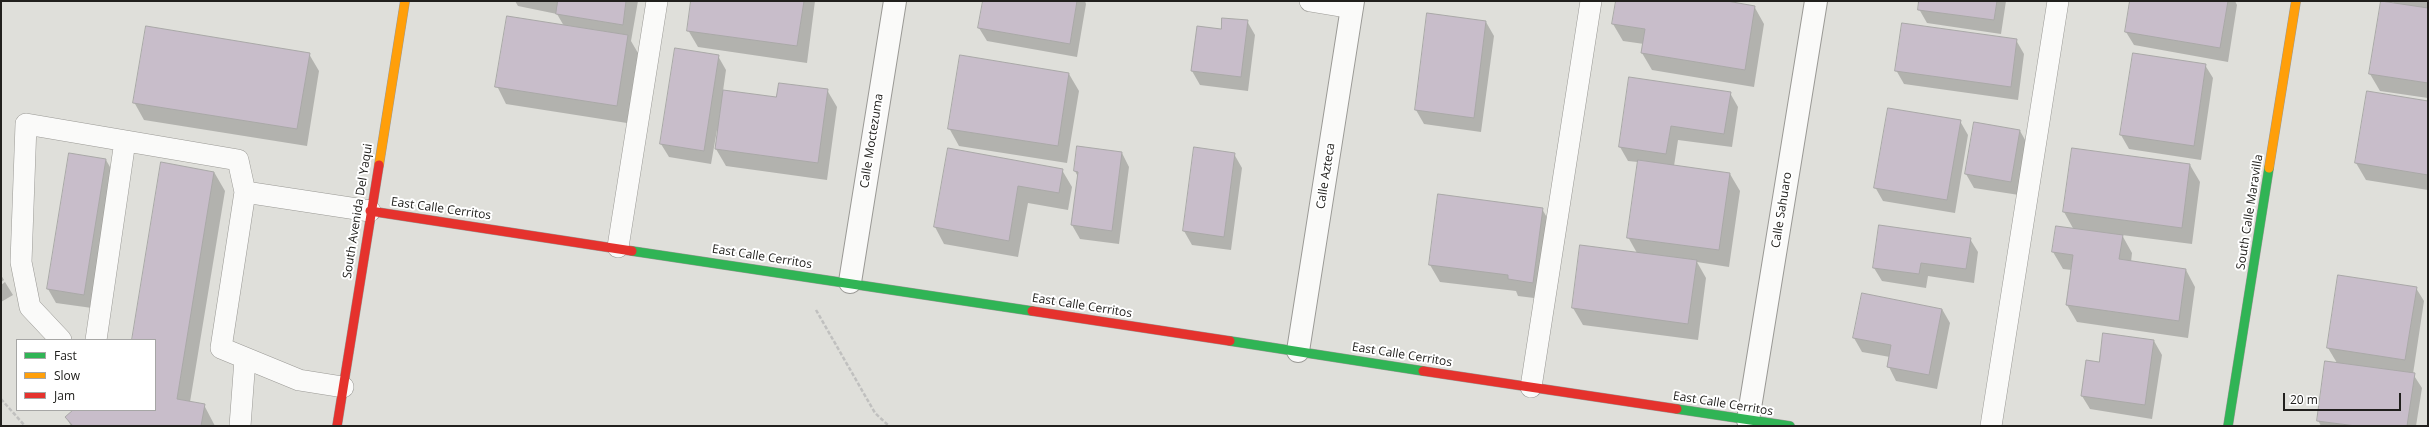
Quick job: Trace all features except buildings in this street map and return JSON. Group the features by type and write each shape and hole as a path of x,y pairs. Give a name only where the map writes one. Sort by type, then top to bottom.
{"street":[{"name":"South Avenida Del Yaqui","path":"337,426 370,211 405,1"},
{"name":"Calle Moctezuma","path":"850,282 895,1"},
{"name":"Calle Sahuaro","path":"1748,420 1816,1"},
{"name":"South Calle Maravilla","path":"2228,426 2296,1"},
{"name":"Calle Azteca","path":"1298,351 1353,5"},
{"name":"East Calle Cerritos","path":"370,211 804,275 1790,426"}],"lane":[{"path":"618,247 657,1"},
{"path":"1310,1 1353,5"},
{"path":"1531,387 1592,1"},
{"path":"1991,426 2058,1"},
{"path":"60,339 30,307 21,262 26,124 238,160 245,192 221,348 299,380 343,387"},
{"path":"96,339 125,141"},
{"path":"245,192 370,211"},
{"path":"240,426 245,359"}],"path":[{"path":"804,275 817,313 875,413 889,426"},
{"path":"1,398 25,426"}],"traffic: fast":[{"path":"2228,426 2269,168"},
{"path":"632,251 1032,311"},
{"path":"1230,341 1423,371"},
{"path":"1677,409 1790,426"}],"traffic: slow":[{"path":"379,165 405,1"},
{"path":"2269,168 2296,1"}],"traffic: jam":[{"path":"337,426 379,165"},
{"path":"370,211 632,251"},
{"path":"1032,311 1230,341"},
{"path":"1423,371 1677,409"}]}
